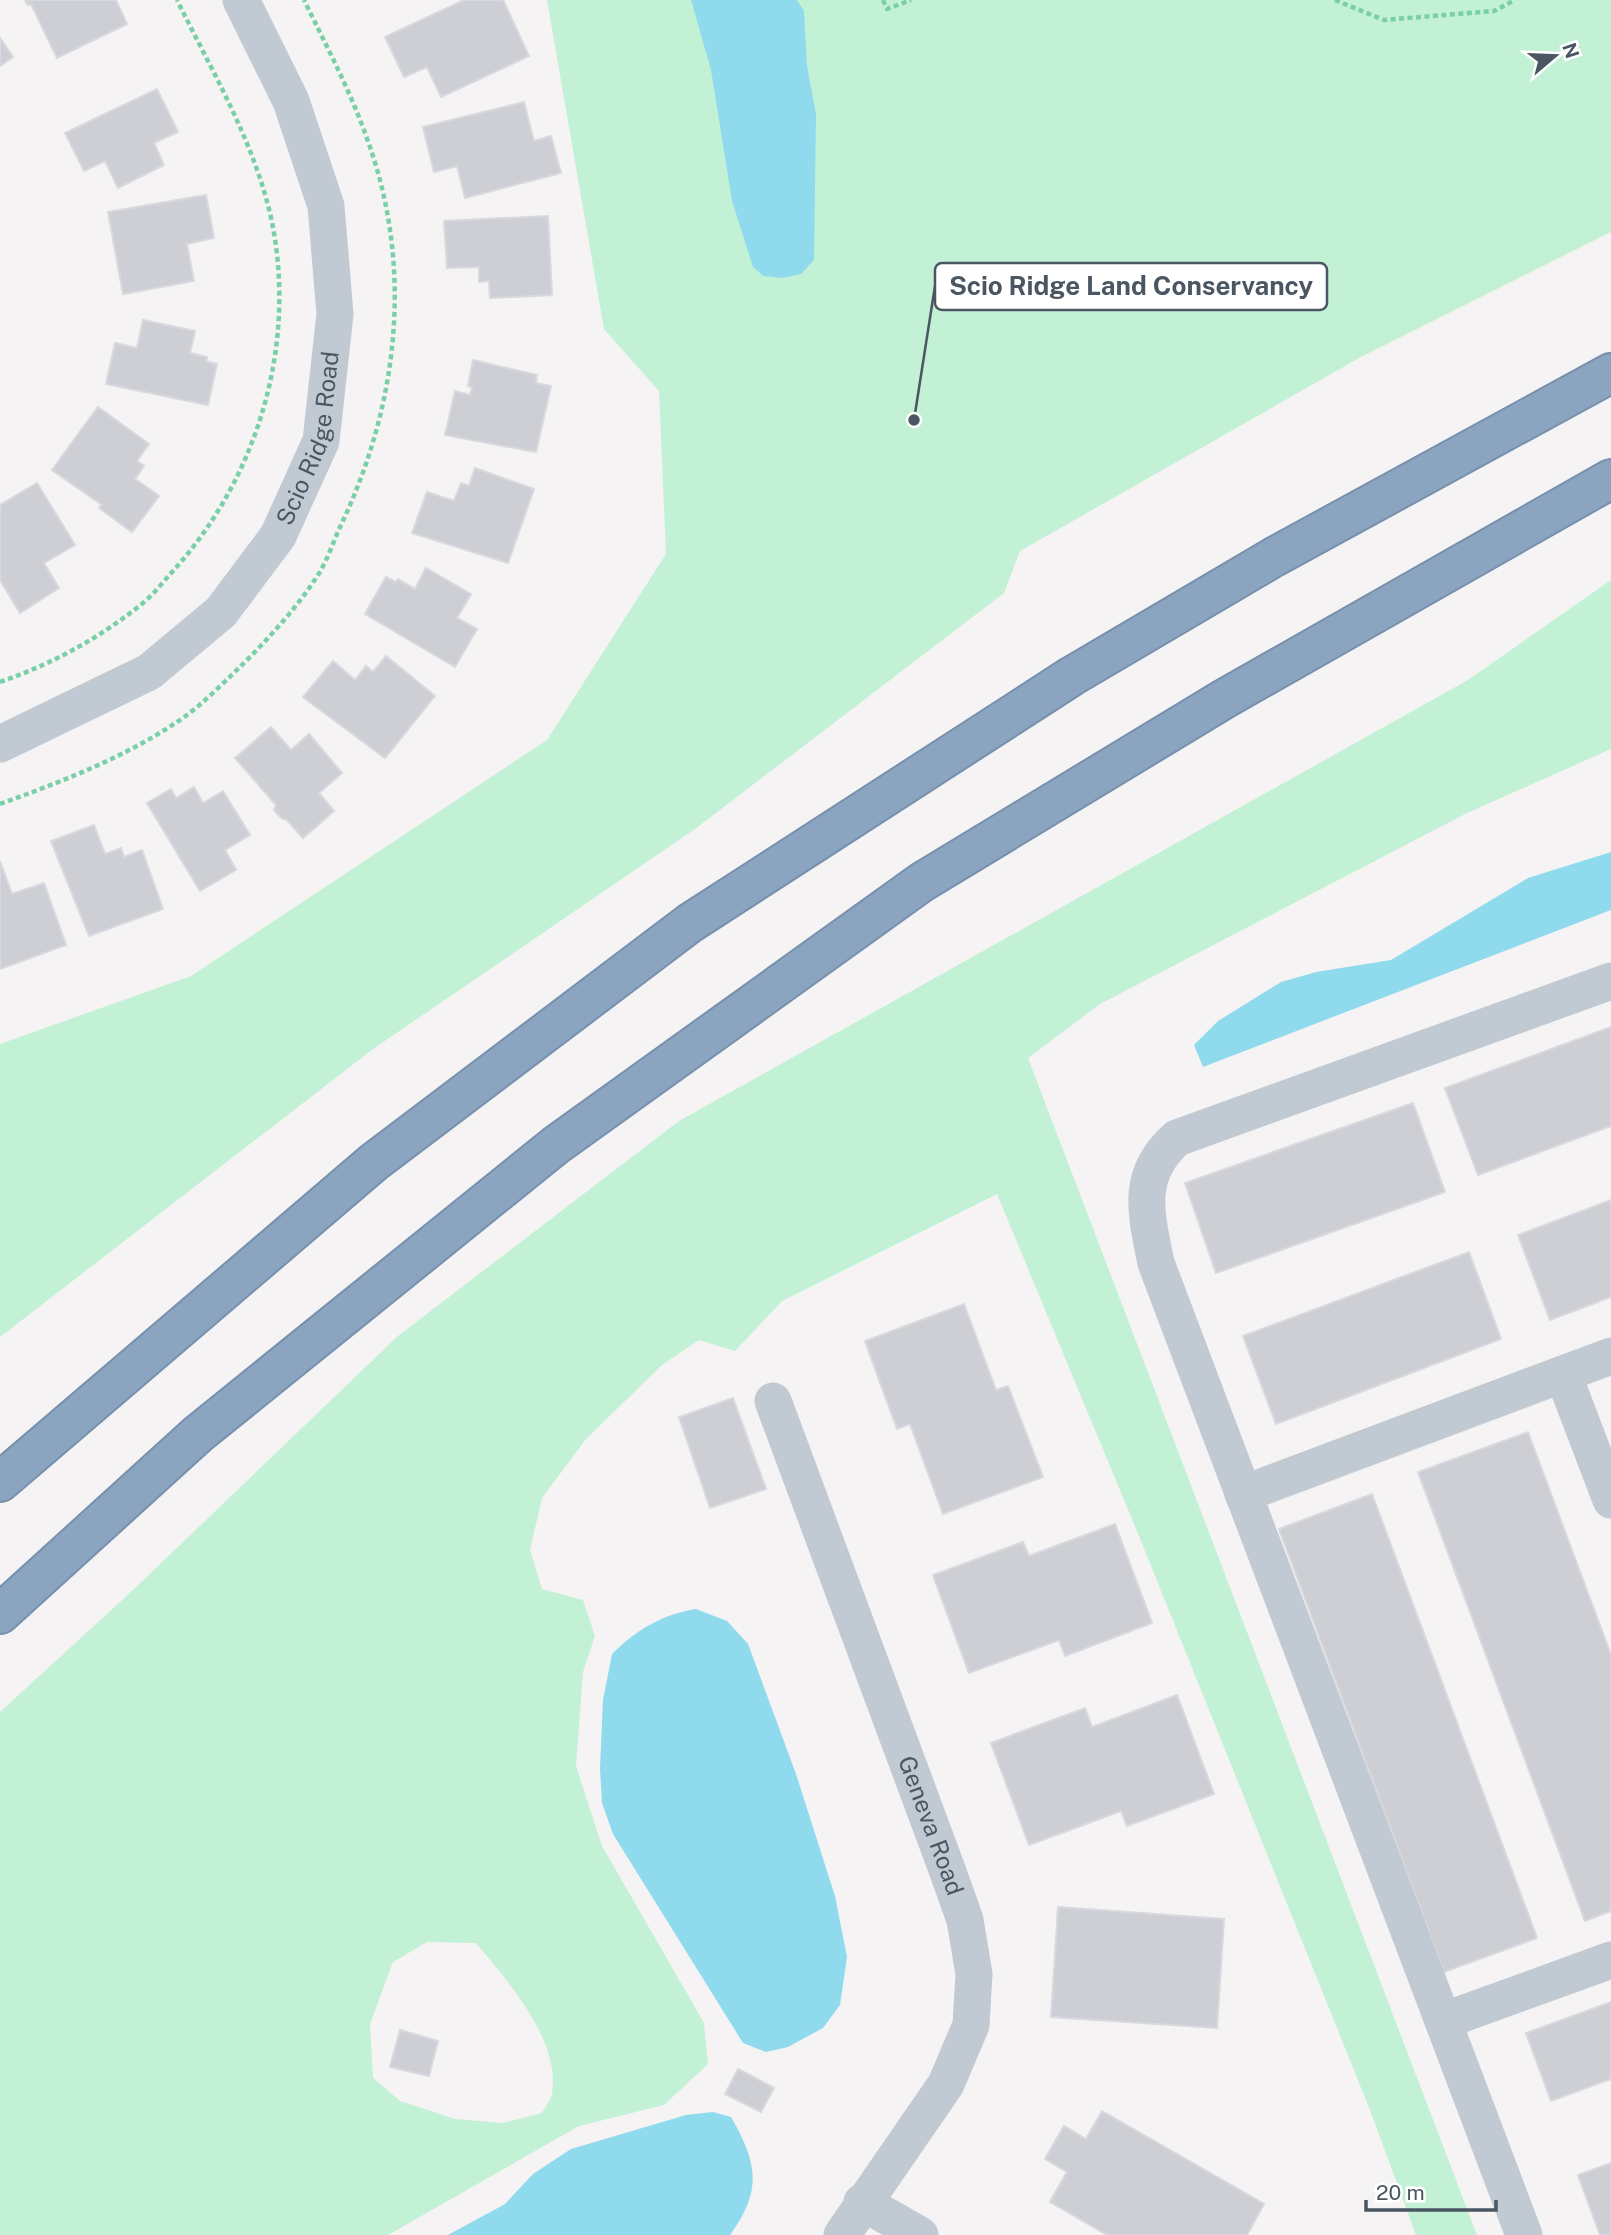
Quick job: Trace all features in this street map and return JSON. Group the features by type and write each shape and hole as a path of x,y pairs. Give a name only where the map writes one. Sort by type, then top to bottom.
{"highway":[{"path":"0,1482 374,1162 690,923 1072,676 1274,557 1611,373"},
{"path":"0,1614 198,1434 556,1145 911,890 1224,699 1611,479"}],"street":[{"name":"Scio Ridge Road","path":"0,744 149,672 221,612 278,536 321,441 335,314 326,206 291,101 242,0"},
{"path":"1524,2235 1156,1263 1145,1190 1160,1153 1177,1138 1611,981"},
{"path":"1243,1494 1611,1356"},
{"path":"1563,1374 1611,1500"},
{"name":"Geneva Road","path":"773,1401 965,1920 974,1975 971,2025 946,2084 897,2157 862,2202 842,2235"},
{"path":"1443,2021 1611,1960"},
{"path":"862,2202 920,2235"}],"path":[{"path":"0,682 63,656 97,636 145,602 185,558 217,517 254,443 272,377 280,307 270,215 250,148 177,0"},
{"path":"883,0 887,9 911,0"},
{"path":"1335,0 1384,20 1494,11 1515,0"}],"green space":[{"path":"547,0 1611,0 1611,232 1361,357 1020,551 1004,593 695,829 373,1049 0,1337 0,1044 191,976 547,740 666,554 659,391 604,329"},
{"path":"1611,580 1611,749 1467,813 1100,1004 1028,1058 1477,2235 1416,2235 1370,2110 1139,1536 997,1194 782,1301 735,1351 699,1340 662,1365 586,1439 542,1498 530,1550 542,1589 583,1600 595,1636 583,1672 576,1766 602,1846 704,2023 708,2064 664,2105 579,2126 388,2235 0,2235 0,1712 132,1591 398,1336 679,1121 1468,680","holes":["427,1942 476,1943 516,1993 540,2032 553,2073 552,2093 542,2113 503,2123 455,2119 400,2101 373,2078 370,2024 393,1962"]}],"water":[{"path":"691,0 797,0 804,11 807,66 816,114 814,260 801,274 782,278 763,276 753,267 732,201 711,70"},
{"path":"1611,852 1611,910 1203,1067 1194,1045 1218,1021 1281,982 1316,972 1391,960 1528,878"},
{"path":"696,1609 727,1621 748,1644 796,1774 835,1896 847,1957 840,2005 823,2028 788,2047 766,2052 743,2043 613,1834 602,1803 600,1768 603,1700 612,1654 651,1624"},
{"path":"713,2112 731,2117 746,2148 753,2176 748,2204 730,2235 448,2235 505,2204 533,2174 571,2149 686,2115"}],"building":[{"path":"25,0 116,0 127,24 57,58 31,4 28,5"},
{"path":"464,0 503,0 529,56 441,97 427,67 404,77 385,37"},
{"path":"0,38 13,57 0,66"},
{"path":"157,89 178,132 154,143 164,165 118,188 105,161 84,171 65,133"},
{"path":"524,102 534,141 551,136 561,173 465,198 457,166 434,172 423,127"},
{"path":"206,195 214,238 187,244 194,281 123,294 108,212"},
{"path":"548,216 552,295 490,298 489,281 479,282 479,267 447,268 444,221"},
{"path":"143,320 195,331 190,353 207,357 206,361 217,364 208,405 106,384 115,343 137,348"},
{"path":"473,360 537,375 536,383 551,386 536,452 445,435 455,391 470,395 472,387 468,386"},
{"path":"98,407 149,444 137,461 144,466 135,479 159,496 132,532 99,508 102,505 52,470"},
{"path":"475,468 534,489 508,563 412,533 427,492 454,501 461,483 469,486"},
{"path":"37,483 75,545 44,563 59,588 20,613 0,580 0,505"},
{"path":"426,568 471,594 457,618 477,629 455,667 365,614 386,577 396,582 398,579 415,589"},
{"path":"386,656 435,696 385,758 303,697 333,661 355,680 366,666 373,672"},
{"path":"271,727 291,750 309,734 342,773 319,793 334,811 303,838 274,810 276,805 235,758"},
{"path":"194,787 203,803 223,791 250,835 225,850 236,870 200,891 147,803 171,789 176,798"},
{"path":"94,825 105,854 121,848 124,857 142,850 163,909 89,936 51,841"},
{"path":"0,861 12,894 44,883 66,945 0,969"},
{"path":"1611,1027 1611,1126 1478,1175 1445,1088"},
{"path":"1413,1103 1445,1192 1216,1273 1185,1183"},
{"path":"1611,1200 1611,1297 1550,1320 1518,1235"},
{"path":"1469,1252 1501,1339 1276,1424 1243,1336"},
{"path":"964,1304 996,1390 1008,1386 1043,1477 943,1514 910,1424 897,1429 865,1341"},
{"path":"733,1398 766,1489 710,1508 679,1417"},
{"path":"1528,1432 1611,1655 1611,1911 1585,1921 1418,1472"},
{"path":"1372,1494 1537,1938 1444,1972 1279,1529"},
{"path":"1115,1524 1152,1623 1065,1656 1059,1640 969,1673 933,1575 1023,1542 1029,1556"},
{"path":"1177,1695 1214,1794 1127,1826 1121,1811 1029,1845 991,1743 1085,1708 1092,1727"},
{"path":"1058,1907 1224,1919 1217,2028 1051,2017"},
{"path":"1611,2002 1611,2079 1551,2101 1526,2033"},
{"path":"400,2030 438,2041 429,2076 390,2067"},
{"path":"738,2069 774,2088 761,2112 725,2094"},
{"path":"1102,2111 1264,2204 1247,2235 1107,2235 1050,2202 1067,2172 1045,2159 1064,2126 1086,2139"},
{"path":"1611,2163 1611,2235 1600,2235 1578,2175"}],"place":[{"name":"Scio Ridge Land Conservancy","path":"914,420"}]}
